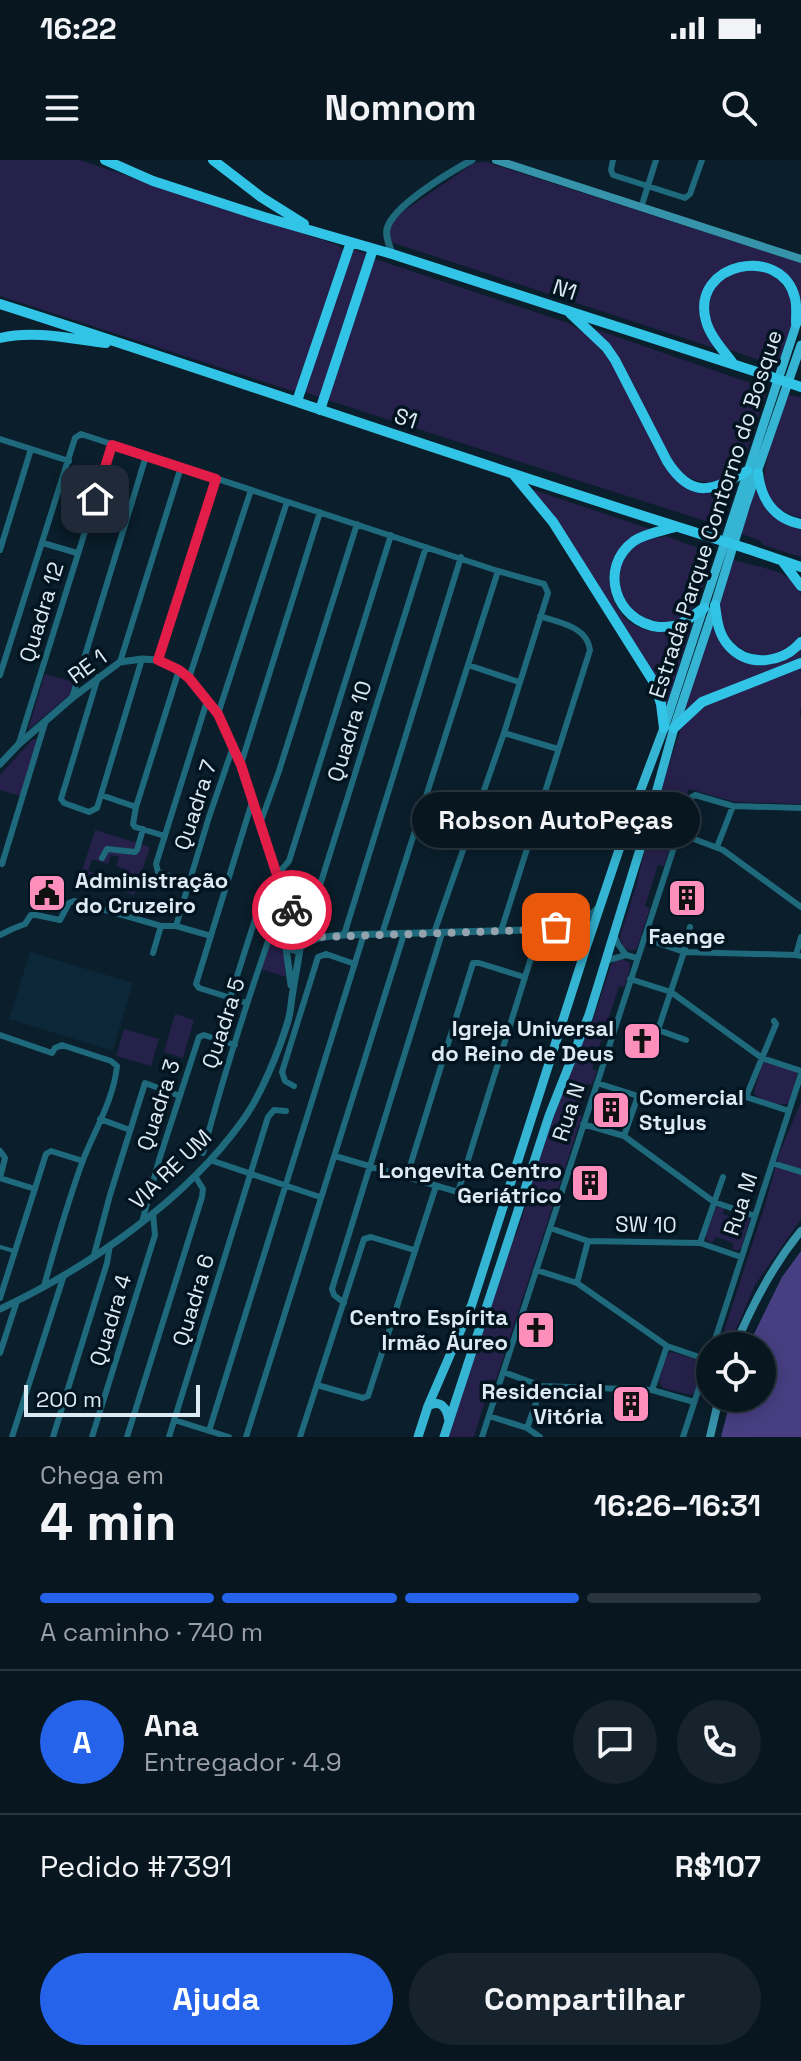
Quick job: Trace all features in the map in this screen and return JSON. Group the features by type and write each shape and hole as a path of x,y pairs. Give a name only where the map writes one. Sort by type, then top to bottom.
{"highway":[{"name":"N1","path":"105,160 153,181 392,254 801,387"},
{"path":"213,160 261,197 316,232"},
{"path":"297,401 351,242"},
{"path":"320,410 373,249"},
{"path":"734,364 709,331 704,309 711,285 725,272 752,265 774,272 795,297 796,323"},
{"name":"S1","path":"0,304 801,567"},
{"path":"568,311 606,347 615,360 677,476 691,485 708,489 752,472 767,503 779,515 801,524"},
{"path":"0,338 33,335 128,345"},
{"path":"513,473 553,522 655,684 669,728 702,702 801,663"},
{"path":"677,526 646,535 626,549 616,571 617,596 627,612 645,625 677,625 704,608"},
{"path":"782,561 801,586"},
{"path":"715,605 721,634 729,646 741,655 769,661 793,651 801,642"}],"main road":[{"path":"496,160 801,259"},
{"name":"Estrada Parque Contorno do Bosque","path":"669,728 715,605 801,311"},
{"name":"Estrada Parque Contorno do Bosque","path":"669,728 704,608 801,345"},
{"path":"418,1437 472,1304 586,948 622,843 669,728"},
{"path":"444,1437 549,1116 589,1015 638,853 669,728"},
{"path":"622,843 632,843 638,853"},
{"path":"568,1009 574,1017 589,1015"},
{"path":"741,1332 763,1288 801,1231"},
{"path":"428,1406 440,1403 446,1408 449,1421"},
{"path":"710,1437 716,1412"}],"street":[{"path":"392,254 387,228 395,214 413,198 472,160"},
{"path":"613,160 613,175 681,197 688,197 702,160"},
{"path":"641,208 656,160"},
{"name":"Quadra 12","path":"0,675 75,438 83,434 112,445 19,744"},
{"path":"0,439 69,461"},
{"path":"112,445 461,557 546,586 548,593 438,933 332,1289 344,1303"},
{"path":"0,548 31,449"},
{"path":"72,698 146,456"},
{"path":"120,662 181,467"},
{"path":"158,660 216,479"},
{"path":"189,678 251,490"},
{"path":"218,714 287,502"},
{"path":"241,765 320,512"},
{"path":"261,821 357,524"},
{"name":"Quadra 10","path":"277,875 289,861 391,535"},
{"path":"43,543 77,553"},
{"name":"Quadra 10","path":"284,904 307,904 316,898 426,547"},
{"path":"344,935 461,557"},
{"path":"382,934 498,571"},
{"path":"501,931 590,647 578,630 540,616"},
{"path":"98,677 61,802 89,812 95,810 101,795 142,659"},
{"name":"RE 1","path":"0,764 72,698 120,662 158,660 179,670 218,714 241,765 277,875 284,904 285,929"},
{"path":"468,665 519,682"},
{"path":"165,836 139,828 133,821 179,670"},
{"name":"Quadra 7","path":"189,883 156,869 207,701"},
{"path":"0,863 45,723"},
{"path":"504,733 558,749"},
{"name":"Quadra 7","path":"176,926 233,747"},
{"path":"101,795 136,807"},
{"name":"Rua N","path":"482,1437 690,798 695,795 733,806"},
{"path":"247,1003 197,986 253,799"},
{"path":"717,847 733,806 801,808"},
{"path":"102,858 107,849 135,852 139,828"},
{"path":"678,833 717,847 801,907"},
{"path":"230,998 265,888"},
{"path":"0,935 25,924 34,915 60,920 69,903 74,901 161,926 176,926 211,936"},
{"name":"RE 1","path":"284,904 298,927"},
{"name":"Quadra 5","path":"203,1153 247,1003 284,904"},
{"path":"323,937 291,925 285,929 284,939 287,948 295,951 310,941 344,935 537,930 585,921 602,904"},
{"path":"153,953 161,926"},
{"path":"0,927 12,929"},
{"path":"298,927 302,933 301,948"},
{"path":"686,1040 658,1030 690,927"},
{"path":"537,930 575,935 586,948"},
{"path":"335,1156 458,1192 537,930"},
{"path":"614,933 626,955"},
{"path":"209,1431 364,934"},
{"path":"246,1437 404,934"},
{"path":"644,938 684,952 798,955 801,937"},
{"name":"VIA RE UM","path":"287,948 292,993"},
{"name":"VIA RE UM","path":"0,1309 64,1275 110,1245 153,1213 210,1160 244,1118 267,1076 289,1018 301,948"},
{"path":"294,1086 285,1081 282,1072 318,957 326,954 355,964"},
{"path":"605,961 626,955 637,958"},
{"path":"407,1176 473,963 524,977"},
{"path":"630,979 671,992 762,1058 801,1072"},
{"path":"746,1097 776,1024 774,1021"},
{"path":"0,1035 52,1053 62,1045 115,1064 117,1070 60,1226 44,1286"},
{"name":"Quadra 3","path":"142,1222 149,1191 201,1036 235,1045"},
{"name":"Rua M","path":"717,1332 801,1072"},
{"name":"Quadra 3","path":"94,1255 145,1083 180,1096"},
{"path":"597,1083 638,1096 746,1097 789,1111"},
{"path":"624,1136 638,1096"},
{"name":"Quadra 6","path":"169,1437 268,1117 274,1110 286,1111"},
{"path":"100,1119 130,1130"},
{"path":"583,1124 624,1136 714,1202 755,1216"},
{"path":"0,1151 4,1155 4,1163 0,1178 35,1189"},
{"path":"0,1298 48,1152 56,1151 83,1161"},
{"path":"210,1160 320,1197"},
{"path":"772,1163 801,1172"},
{"name":"Quadra 6","path":"127,1437 202,1197 203,1189 195,1176"},
{"path":"700,1243 723,1177"},
{"path":"317,1385 363,1398 368,1396 436,1186"},
{"name":"Quadra 4","path":"92,1437 155,1235 153,1213"},
{"name":"SW 10","path":"550,1228 588,1241 700,1243 741,1257"},
{"path":"300,1437 364,1239 371,1237 414,1250"},
{"path":"577,1283 588,1241"},
{"name":"Quadra 4","path":"53,1437 110,1245"},
{"path":"0,1247 14,1251"},
{"path":"536,1270 577,1283 667,1346 696,1354"},
{"path":"12,1437 64,1275"},
{"path":"0,1353 17,1301"},
{"path":"652,1390 667,1346"},
{"path":"503,1372 542,1386 652,1390 694,1402"},
{"path":"527,1428 542,1386"},
{"path":"683,1437 696,1396"},
{"path":"489,1416 527,1428 540,1437"},
{"path":"174,1420 229,1437"}],"shaded area":[{"path":"0,160 79,160 338,245 343,250 297,389 292,391 0,296"},
{"path":"486,162 801,263 799,310 778,270 733,264 724,268 710,281 700,308 703,327 717,349 393,243 389,239 390,227 398,215 474,163"},
{"path":"351,249 367,254 321,398 305,392"},
{"path":"375,259 568,323 593,338 609,355 686,487 714,492 737,477 721,526 327,400"},
{"path":"739,270 764,271 776,277 789,293 793,303 792,323 778,364 725,348 707,318 715,288"},
{"path":"586,326 759,386 767,392 745,457 735,471 720,480 702,482 677,470 615,354"},
{"path":"787,395 801,397 801,518 775,506 765,487 766,464"},
{"path":"757,487 761,498 801,525 801,557 763,545 761,541 739,533"},
{"path":"531,489 650,529 627,542 613,560 609,580 614,601 625,618 643,629 666,631 693,622 666,708 662,689"},
{"path":"666,536 712,553 703,588 694,607 680,619 662,622 637,613 628,604 619,580 620,568 636,545"},
{"path":"734,560 779,573 790,579 801,595 801,633 787,649 772,654 750,653 740,648 726,631 721,620 720,602"},
{"path":"713,619 717,631 756,662 801,645 801,660 682,715"},
{"path":"801,666 801,804 735,802 689,789 664,866 658,865 645,906 650,908 637,948 631,951 626,949 620,936 657,800 682,725 705,705"},
{"path":"45,674 73,682 70,694 28,730"},
{"path":"38,739 21,796 0,790 0,775 32,740"},
{"path":"95,830 150,847 134,895 107,886 109,878 126,882 129,871 116,866 119,857 111,855 108,864 92,859 88,871 100,875 97,882 80,877"},
{"path":"279,913 286,977 261,969"},
{"path":"30,952 133,983 113,1051 9,1019"},
{"path":"622,959 630,963 629,972 624,987 619,986 592,1069 597,1071 592,1085 588,1084 578,1114 582,1116 496,1380 492,1379 474,1437 448,1437 525,1208 527,1192 555,1107 595,1014 611,965"},
{"path":"175,1014 194,1020 183,1058 164,1052"},
{"path":"124,1029 159,1039 151,1066 116,1056"},
{"path":"765,1062 797,1074 789,1103 776,1104 755,1095"},
{"path":"801,1102 801,1219 755,1285 735,1332 724,1332 765,1205 779,1154"},
{"path":"717,1207 724,1208 723,1214 741,1220 745,1214 750,1218 739,1250 733,1250 733,1243 716,1237 712,1243 707,1240"},
{"path":"801,1251 801,1437 721,1437 727,1412 776,1412 776,1332 755,1332 782,1277"},
{"path":"671,1352 696,1359 696,1388 691,1395 663,1388 659,1381 667,1355"}],"way so far":[{"path":"292,910 300,929 323,937 556,927"}],"place":[{"name":"Administração do Cruzeiro","path":"47,893"},
{"name":"Faenge","path":"687,898"},
{"name":"Robson AutoPeças","path":"556,927"},
{"name":"Igreja Universal do Reino de Deus","path":"642,1041"},
{"name":"Comercial Stylus","path":"611,1110"},
{"name":"Longevita Centro Geriátrico","path":"590,1183"},
{"name":"Centro Espírita Irmão Áureo","path":"536,1330"},
{"name":"Residencial Vitória","path":"631,1404"}],"route":[{"path":"95,499 112,445 216,479 158,660 189,678 218,714 241,765 277,875 292,910"}]}
